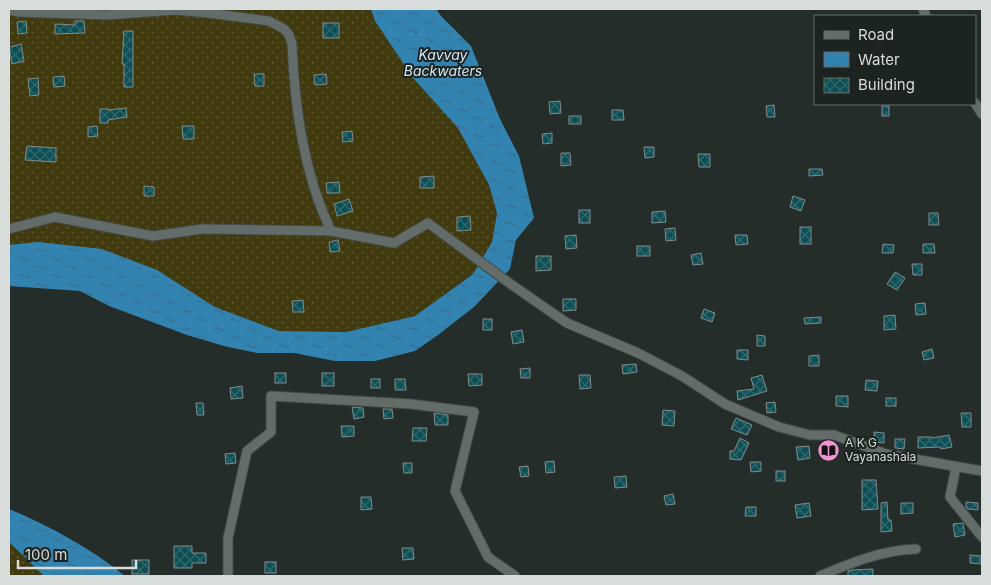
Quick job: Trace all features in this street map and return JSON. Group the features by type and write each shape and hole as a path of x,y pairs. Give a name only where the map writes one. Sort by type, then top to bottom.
{"street":[{"path":"9,10 18,12 107,15 175,10 208,13 220,12 269,21 284,29 289,35 292,44 298,119 315,195 331,231"},
{"path":"9,229 55,217 153,236 202,229 331,231 394,243 428,222 512,285 567,323 638,354 682,376 725,404 779,427 810,435 834,435 886,454 982,471"},
{"path":"228,576 228,538 247,451 271,432 271,396 411,404 474,412 455,492 488,557 515,576"},
{"path":"956,466 950,497 982,537"},
{"path":"820,576 868,558 898,550 916,549"}],"shaded area":[{"path":"9,9 371,9 375,21 413,78 458,128 489,185 497,213 492,242 473,273 415,316 346,332 279,331 215,307 157,270 9,245"},
{"path":"9,542 44,576 9,576"}],"water":[{"name":"Kavvay Backwaters","path":"371,9 436,9 471,46 500,119 519,156 534,218 516,240 510,269 474,307 438,335 415,351 375,361 335,361 294,353 257,353 187,335 109,306 80,291 9,286 9,245 38,242 102,249 157,270 215,307 279,331 346,332 415,316 473,274 492,242 497,213 489,185 458,128 413,78 375,21"},
{"path":"9,509 69,538 125,576 44,576 9,542"}],"building":[{"path":"26,21 27,33 18,34 17,22"},
{"path":"75,21 84,21 85,33 55,34 55,24 75,25"},
{"path":"323,23 339,23 339,38 323,38"},
{"path":"124,31 133,31 133,87 124,87 124,64 122,64"},
{"path":"21,44 24,61 12,64 9,47"},
{"path":"254,74 264,74 264,86 255,86"},
{"path":"326,74 327,84 315,85 314,75"},
{"path":"64,76 65,86 54,87 53,77"},
{"path":"38,78 39,95 30,96 28,79"},
{"path":"560,101 561,113 550,114 549,102"},
{"path":"774,105 775,117 767,117 766,106"},
{"path":"882,106 889,106 889,116 882,116"},
{"path":"126,108 127,117 108,120 108,123 100,123 100,109"},
{"path":"612,110 623,110 624,120 612,120"},
{"path":"569,116 581,116 581,124 569,124"},
{"path":"97,126 98,136 88,137 88,127"},
{"path":"182,126 194,126 194,139 183,139"},
{"path":"352,131 353,141 343,142 342,132"},
{"path":"552,133 552,143 543,144 542,134"},
{"path":"27,146 56,148 56,162 25,160"},
{"path":"644,147 654,147 654,157 645,158"},
{"path":"561,153 570,153 571,165 561,166"},
{"path":"698,154 710,154 710,167 699,167"},
{"path":"809,169 822,169 823,175 809,176"},
{"path":"434,176 434,188 420,188 420,177"},
{"path":"339,182 340,193 327,193 326,183"},
{"path":"144,186 154,187 154,196 144,196"},
{"path":"793,196 805,200 801,211 790,207"},
{"path":"349,199 353,211 337,216 334,204"},
{"path":"579,210 590,210 590,223 579,223"},
{"path":"665,211 666,222 652,223 652,212"},
{"path":"929,213 938,213 939,225 929,225"},
{"path":"470,216 471,230 457,231 457,217"},
{"path":"800,227 811,227 811,244 800,244"},
{"path":"675,228 676,240 666,241 665,229"},
{"path":"576,235 577,248 566,249 565,236"},
{"path":"735,235 747,235 748,244 736,245"},
{"path":"338,240 340,251 330,252 329,242"},
{"path":"883,244 894,245 893,253 882,253"},
{"path":"923,244 934,244 935,253 923,253"},
{"path":"637,246 650,246 650,256 637,256"},
{"path":"701,253 703,264 693,265 691,255"},
{"path":"536,256 551,256 551,270 536,271"},
{"path":"912,264 922,264 922,275 913,275"},
{"path":"895,272 905,278 897,290 887,284"},
{"path":"563,299 576,299 576,310 563,311"},
{"path":"303,300 304,312 293,312 292,301"},
{"path":"925,303 926,314 916,315 915,304"},
{"path":"704,309 715,313 712,322 701,318"},
{"path":"895,315 896,329 884,330 884,316"},
{"path":"821,317 821,323 805,324 804,318"},
{"path":"483,319 492,319 492,330 483,330"},
{"path":"522,330 524,342 513,344 511,332"},
{"path":"757,335 765,336 765,346 757,346"},
{"path":"932,349 934,358 924,360 922,352"},
{"path":"737,350 748,350 748,360 737,359"},
{"path":"819,355 819,366 809,366 809,356"},
{"path":"636,364 637,372 623,374 622,365"},
{"path":"530,368 530,378 521,378 520,369"},
{"path":"275,373 286,373 286,383 275,383"},
{"path":"322,373 334,373 334,386 322,386"},
{"path":"468,374 482,374 482,385 469,386"},
{"path":"579,375 590,375 591,388 580,389"},
{"path":"762,375 767,391 738,400 737,391 754,389 751,378"},
{"path":"371,379 380,379 380,388 371,388"},
{"path":"395,379 405,379 406,390 395,390"},
{"path":"866,380 878,381 877,391 865,390"},
{"path":"242,386 243,398 231,399 230,388"},
{"path":"836,396 848,396 848,407 836,406"},
{"path":"886,398 896,398 896,406 886,406"},
{"path":"775,402 776,412 767,413 766,403"},
{"path":"196,403 203,403 204,415 197,415"},
{"path":"352,407 363,408 364,417 354,419"},
{"path":"383,409 392,409 393,418 384,419"},
{"path":"663,410 675,411 674,426 662,425"},
{"path":"434,413 448,415 448,425 435,425"},
{"path":"961,413 971,413 971,427 962,427"},
{"path":"736,418 752,425 747,435 731,429"},
{"path":"341,426 354,426 354,436 342,437"},
{"path":"413,428 427,428 426,441 412,441"},
{"path":"874,432 884,433 884,443 874,442"},
{"path":"949,435 952,447 941,449 940,447 918,448 918,437 932,438"},
{"path":"740,438 749,443 741,460 730,459 730,451 734,451"},
{"path":"895,439 905,439 904,449 895,448"},
{"name":"A K G Vayanashala","path":"822,445 837,445 837,455 822,455"},
{"path":"809,446 810,458 798,460 796,447"},
{"path":"235,453 236,463 226,464 225,454"},
{"path":"554,461 555,472 546,473 545,462"},
{"path":"750,462 761,462 761,471 751,472"},
{"path":"403,463 412,463 412,473 404,473"},
{"path":"528,466 529,476 521,477 519,467"},
{"path":"776,471 785,471 785,481 776,481"},
{"path":"626,476 627,487 615,488 614,477"},
{"path":"862,480 876,480 878,509 862,510"},
{"path":"673,494 675,504 666,505 664,496"},
{"path":"361,497 371,497 372,509 361,510"},
{"path":"887,502 888,520 891,520 892,531 881,532 881,503"},
{"path":"966,502 978,503 978,510 968,509"},
{"path":"809,503 811,516 797,518 795,505"},
{"path":"901,503 913,503 913,513 901,514"},
{"path":"746,507 756,507 756,516 745,516"},
{"path":"963,523 965,535 955,537 953,524"},
{"path":"174,546 192,546 192,553 206,553 206,563 192,563 192,568 174,568"},
{"path":"402,548 413,548 414,559 403,560"},
{"path":"970,555 981,556 981,564 970,563"},
{"path":"132,560 149,560 149,574 132,574"},
{"path":"265,562 276,562 276,573 265,573"},
{"path":"873,569 873,576 848,576 848,571"}],"place":[{"name":"A K G Vayanashala","path":"829,450"}]}
